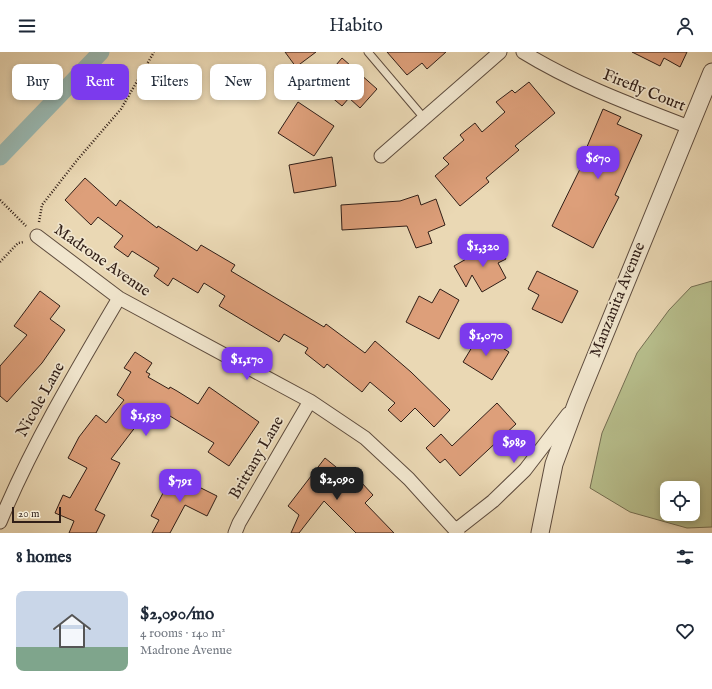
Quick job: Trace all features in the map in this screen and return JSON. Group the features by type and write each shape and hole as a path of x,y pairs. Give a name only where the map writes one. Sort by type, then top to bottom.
{"street":[{"path":"381,156 500,52"},
{"name":"Firefly Court","path":"523,52 553,70 586,85 689,127"},
{"name":"Manzanita Avenue","path":"540,533 554,464 576,402 712,72"},
{"name":"Madrone Avenue","path":"37,236 119,298 310,401 366,438 410,479 457,531"},
{"name":"Nicole Lane","path":"0,522 18,480 54,407 119,298"},
{"name":"Brittany Lane","path":"235,533 239,523 310,401"},
{"path":"457,531 494,501 525,470 548,442 576,402"}],"lane":[{"path":"368,52 424,118"}],"path":[{"path":"0,262 18,243 28,241 37,236 42,205 78,159 121,109 154,52"},
{"path":"0,200 18,219"}],"green space":[{"path":"712,281 712,527 687,528 662,521 700,521 700,481 660,481 660,520 630,512 590,488 602,433 637,353 669,310 691,287"}],"building":[{"path":"285,52 316,52 300,64 294,64"},
{"path":"387,52 446,52 427,69 422,63 407,75"},
{"path":"632,52 687,52 680,67 664,58 660,66"},
{"path":"342,58 349,64 337,64"},
{"path":"364,77 377,89 360,108 351,100 364,100"},
{"path":"529,82 555,113 515,146 519,150 486,178 489,182 460,206 435,176 449,164 443,158 464,140 460,135 475,123 482,132 505,112 496,102 512,90 515,93"},
{"path":"335,100 347,100 342,106"},
{"path":"298,102 334,126 314,156 278,133"},
{"path":"603,109 621,117 617,124 642,135 615,195 619,197 593,248 552,226 580,169 578,168"},
{"path":"332,157 336,186 294,193 289,165"},
{"path":"85,178 116,206 120,200 157,228 158,226 197,251 201,245 235,265 231,271 324,327 326,324 365,353 375,341 411,372 450,410 434,427 415,408 401,422 388,410 395,403 370,382 362,392 327,364 324,368 305,353 308,348 284,334 279,342 219,306 225,296 204,283 198,293 173,278 168,286 154,276 159,268 132,251 128,257 114,247 123,236 98,217 91,225 65,200"},
{"path":"418,195 421,205 436,199 445,225 428,232 432,243 416,248 407,226 342,230 341,205 400,201"},
{"path":"496,242 506,259 498,263 506,278 482,292 472,275 466,287 454,266"},
{"path":"537,271 578,291 562,323 532,309 539,295 528,289"},
{"path":"440,289 459,300 439,339 406,322 419,296 432,303"},
{"path":"40,291 60,306 50,319 65,330 42,363 7,402 0,396 0,366 27,335 14,326"},
{"path":"480,334 509,352 492,380 463,362"},
{"path":"135,352 152,363 146,372 150,374 148,377 169,389 170,387 198,404 209,387 259,422 229,466 208,452 214,443 152,405 111,459 120,463 95,510 105,515 96,533 69,533 74,521 55,513 63,495 70,498 87,468 68,458 79,437 96,415 106,423 124,400 117,395 131,372 124,368"},
{"path":"497,403 516,424 460,476 445,459 440,463 426,448 441,434 452,446"},
{"path":"325,458 358,485 361,482 373,495 365,503 394,533 356,533 324,501 299,533 291,533 299,515 288,506"},
{"path":"173,474 217,496 207,516 185,505 170,533 152,533 159,520 151,516"}],"waterway":[{"path":"0,157 101,52"}]}
